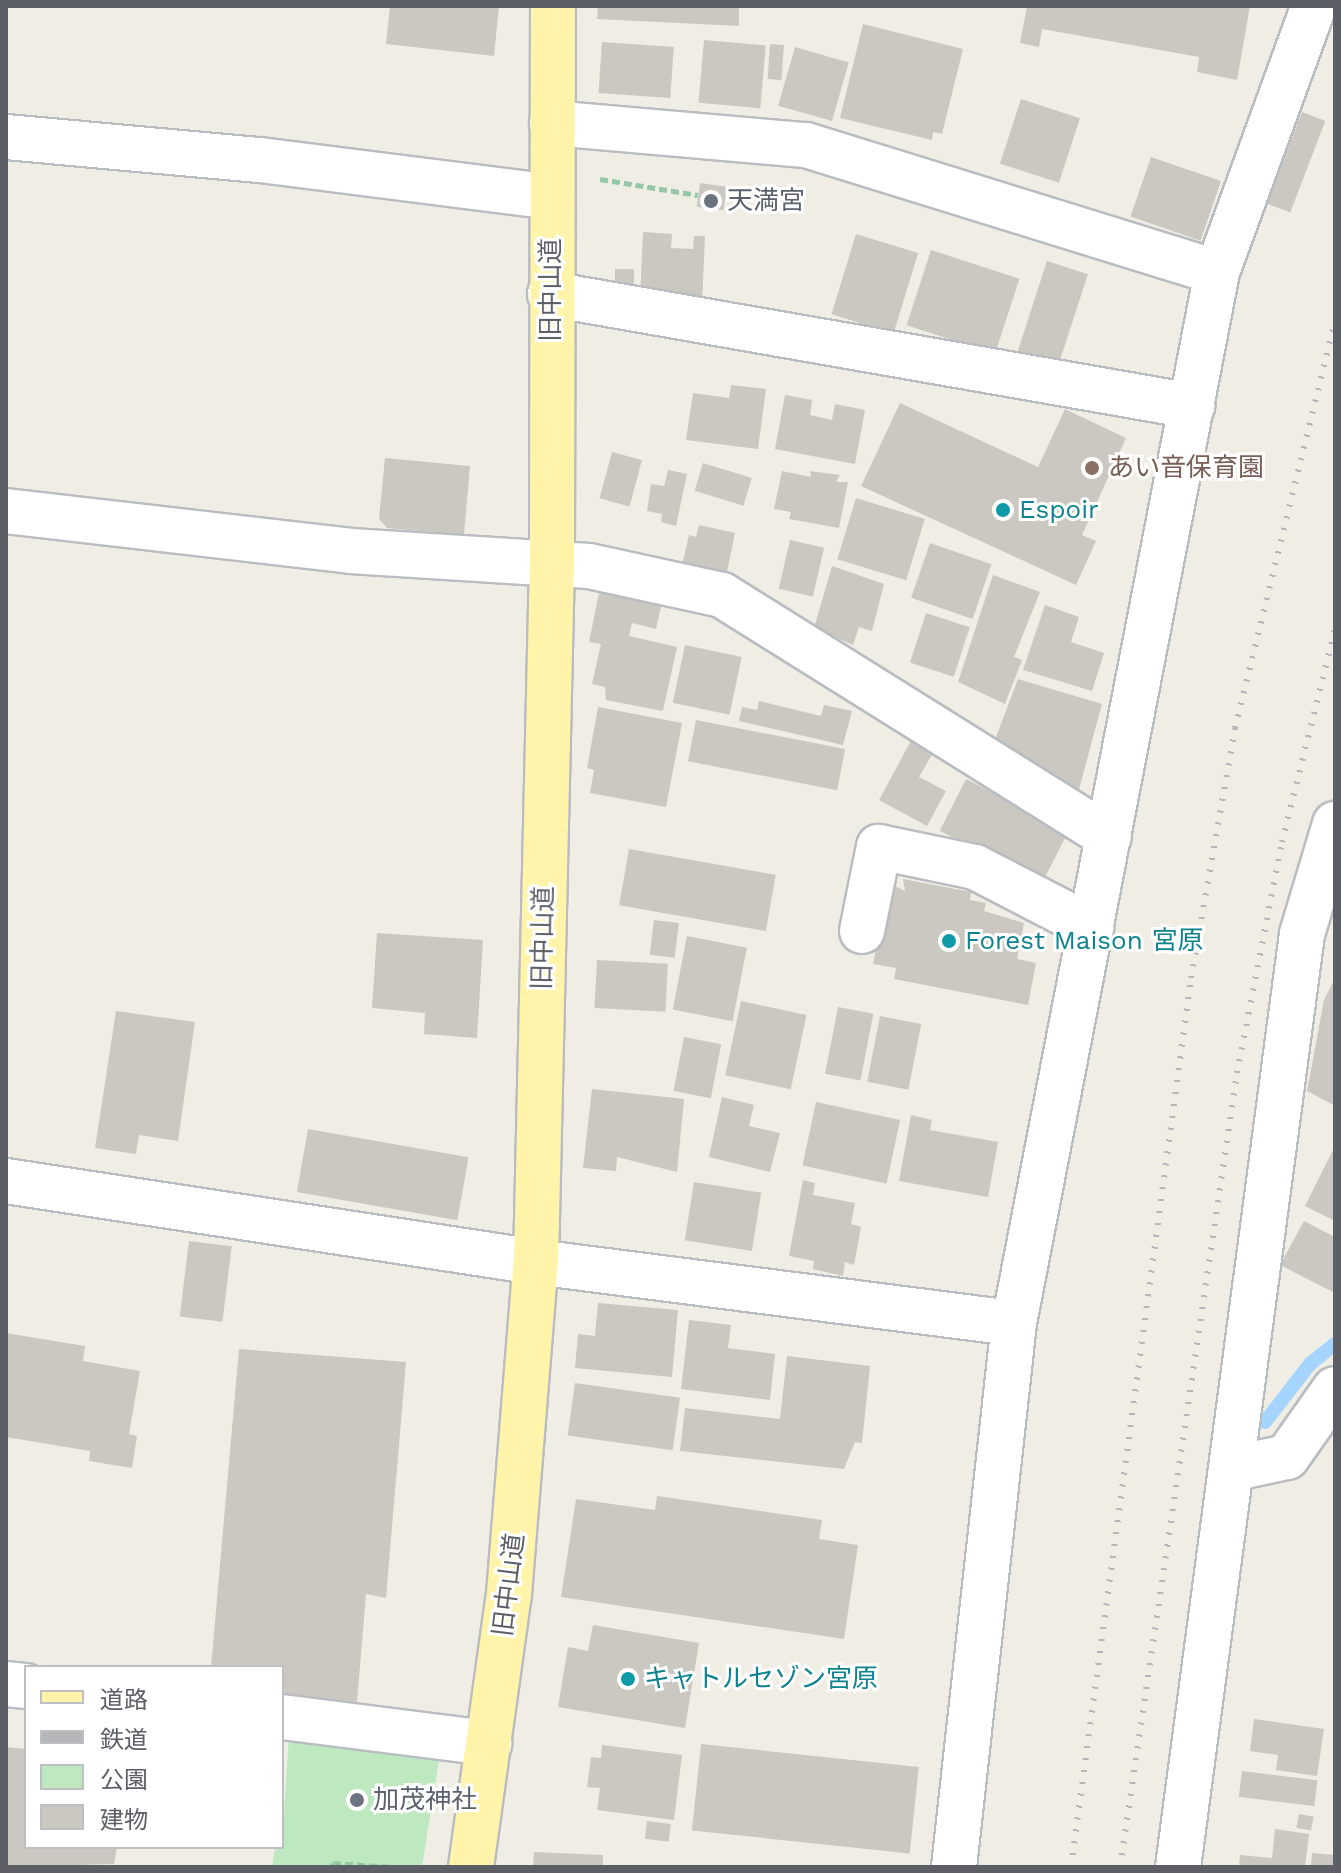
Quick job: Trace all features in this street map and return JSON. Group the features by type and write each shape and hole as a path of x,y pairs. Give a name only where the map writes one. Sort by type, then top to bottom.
{"main road":[{"name":"旧中山道","path":"471,1867 524,1447 536,1262 552,562 550,294 553,6"}],"street":[{"path":"954,1867 1014,1323 1217,272 1314,6"},
{"path":"552,123 806,145 1217,272"},
{"path":"6,137 260,160 552,197"},
{"path":"550,294 1192,406"},
{"path":"6,511 351,551 552,562 722,595 1109,837"},
{"path":"1178,1867 1231,1469 1335,824"},
{"path":"862,931 879,847 975,867 1091,927"},
{"path":"6,1181 536,1262 1014,1323"},
{"path":"1231,1469 1287,1457 1335,1389"},
{"path":"284,1717 489,1743"}],"path":[{"path":"594,178 698,195"},
{"path":"331,1867 333,1863 393,1867"}],"green space":[{"name":"加茂神社","path":"289,1735 440,1754 422,1867 272,1867 275,1849 284,1849"}],"building":[{"path":"390,6 499,6 494,56 386,44"},
{"path":"598,6 739,6 739,26 597,19"},
{"path":"1027,6 1250,6 1237,80 1197,72 1199,57 1042,29 1039,47 1020,43"},
{"path":"863,24 963,49 942,134 933,132 932,140 840,118"},
{"path":"704,40 766,45 760,108 699,103"},
{"path":"602,42 674,47 670,98 598,93"},
{"path":"770,44 784,45 782,80 768,79"},
{"path":"795,47 849,62 832,121 778,106"},
{"path":"1021,99 1080,118 1059,183 1000,164"},
{"path":"1302,112 1325,121 1290,212 1267,203"},
{"path":"1151,157 1221,181 1200,241 1130,217"},
{"name":"天満宮","path":"700,183 727,187 723,211 697,207"},
{"path":"643,232 672,234 671,248 693,249 694,236 705,236 702,304 640,300"},
{"path":"856,234 918,253 894,333 831,314"},
{"path":"931,250 1019,279 995,354 907,325"},
{"path":"1047,261 1088,274 1059,364 1018,350"},
{"path":"615,269 634,269 634,287 615,287"},
{"path":"731,385 766,389 758,449 686,440 693,393 729,398"},
{"path":"785,395 812,400 810,415 832,420 835,404 865,410 855,464 775,449"},
{"name":"Espoir","path":"900,403 1038,467 1065,409 1126,438 1082,535 1096,541 1076,585 861,486"},
{"path":"612,452 642,460 630,506 600,498"},
{"path":"385,458 470,466 464,535 387,528 379,519"},
{"path":"703,463 752,478 743,506 695,491"},
{"path":"668,470 687,474 676,526 661,522 662,514 647,511 651,484 664,486"},
{"path":"782,471 811,477 810,471 840,475 836,482 848,482 839,528 789,519 791,512 774,509"},
{"path":"856,498 925,519 906,580 837,559"},
{"path":"699,525 735,533 726,577 682,566 689,535 696,537"},
{"path":"790,540 824,548 813,597 779,589"},
{"path":"930,543 991,564 973,619 911,598"},
{"path":"832,566 884,584 872,631 859,627 853,645 814,628"},
{"path":"993,575 1040,592 1014,657 1022,660 1005,704 958,682"},
{"path":"600,588 662,602 656,629 632,623 629,636 677,647 663,711 606,700 605,687 592,684 601,644 589,642"},
{"path":"1045,605 1079,617 1071,642 1104,653 1092,691 1023,670"},
{"path":"926,613 970,627 954,677 910,662"},
{"path":"685,645 742,657 729,715 673,703"},
{"path":"1018,679 1102,704 1078,793 990,753"},
{"path":"759,701 821,716 824,705 852,711 843,745 739,721 742,707 757,710"},
{"path":"598,707 682,723 666,807 590,793 594,770 587,768"},
{"path":"696,720 845,749 837,790 688,761"},
{"path":"912,739 934,751 919,777 946,791 927,826 879,800"},
{"path":"966,779 1068,831 1042,883 940,831"},
{"path":"629,849 776,875 766,931 619,905"},
{"name":"Forest Maison 宮原","path":"903,879 971,892 970,900 986,903 984,911 1024,923 1017,959 1036,963 1028,1005 894,979 896,968 873,964 889,883 905,891"},
{"path":"654,920 679,923 675,958 650,955"},
{"path":"377,933 483,940 477,1038 424,1034 425,1013 372,1008"},
{"path":"687,936 747,948 733,1021 673,1010"},
{"path":"597,960 668,964 665,1012 594,1008"},
{"path":"1335,978 1335,1106 1307,1091 1324,1000"},
{"path":"741,1001 807,1015 791,1089 725,1075"},
{"path":"838,1007 873,1014 860,1081 825,1074"},
{"path":"116,1011 195,1022 178,1141 139,1135 136,1154 95,1148"},
{"path":"880,1016 921,1024 908,1090 867,1082"},
{"path":"684,1037 721,1044 711,1098 674,1091"},
{"path":"592,1089 684,1099 677,1172 617,1157 616,1171 583,1168"},
{"path":"722,1097 754,1105 749,1126 780,1133 770,1172 709,1157"},
{"path":"816,1102 900,1120 887,1183 802,1166"},
{"path":"911,1115 932,1120 930,1130 998,1142 988,1197 899,1181"},
{"path":"308,1129 469,1157 457,1220 297,1192"},
{"path":"1335,1146 1335,1221 1305,1206"},
{"path":"803,1180 815,1183 813,1195 855,1203 851,1224 861,1227 854,1265 845,1262 843,1276 813,1269 814,1261 789,1256"},
{"path":"694,1182 761,1193 752,1251 685,1240"},
{"path":"1304,1221 1335,1237 1335,1293 1280,1265"},
{"path":"189,1241 232,1246 222,1322 180,1316"},
{"path":"598,1303 678,1310 672,1377 575,1368 578,1334 595,1336"},
{"path":"689,1320 731,1325 728,1348 775,1354 770,1400 681,1389"},
{"path":"6,1333 85,1346 83,1361 140,1371 129,1434 137,1436 132,1468 89,1461 90,1451 6,1437"},
{"path":"239,1349 406,1362 386,1598 366,1594 357,1702 284,1693 284,1665 211,1665"},
{"path":"787,1356 870,1366 862,1443 855,1442 844,1469 680,1451 685,1408 780,1419"},
{"path":"575,1383 680,1398 673,1450 568,1435"},
{"path":"657,1496 822,1520 819,1539 858,1545 844,1639 561,1597 576,1499 655,1510"},
{"name":"キャトルセゾン宮原","path":"593,1625 699,1643 685,1728 558,1707 568,1647 588,1651"},
{"path":"1254,1719 1324,1729 1317,1776 1276,1770 1278,1755 1250,1751"},
{"path":"701,1744 919,1767 910,1853 692,1831"},
{"path":"602,1745 682,1755 674,1820 597,1810 600,1788 587,1787 591,1757 601,1758"},
{"path":"6,1747 24,1749 24,1849 117,1849 114,1864 6,1867"},
{"path":"1242,1771 1317,1780 1314,1806 1239,1797"},
{"path":"1299,1814 1314,1817 1311,1831 1296,1828"},
{"path":"647,1821 671,1824 669,1842 645,1839"},
{"path":"1275,1829 1309,1834 1305,1867 1239,1867 1240,1855 1272,1858"},
{"path":"534,1852 603,1855 603,1867 533,1867"},
{"path":"1312,1853 1335,1855 1335,1867 1311,1867"}],"waterway":[{"path":"1265,1422 1310,1364 1335,1344"}],"railway":[{"path":"1071,1867 1191,978 1235,728 1335,322"},
{"path":"1120,1867 1237,1073 1282,842 1335,629"}],"place":[{"name":"天満宮","path":"711,201"},
{"name":"あい音保育園","path":"1092,468"},
{"name":"Espoir","path":"1003,510"},
{"name":"Forest Maison 宮原","path":"949,941"},
{"name":"キャトルセゾン宮原","path":"628,1679"},
{"name":"加茂神社","path":"357,1800"}]}
